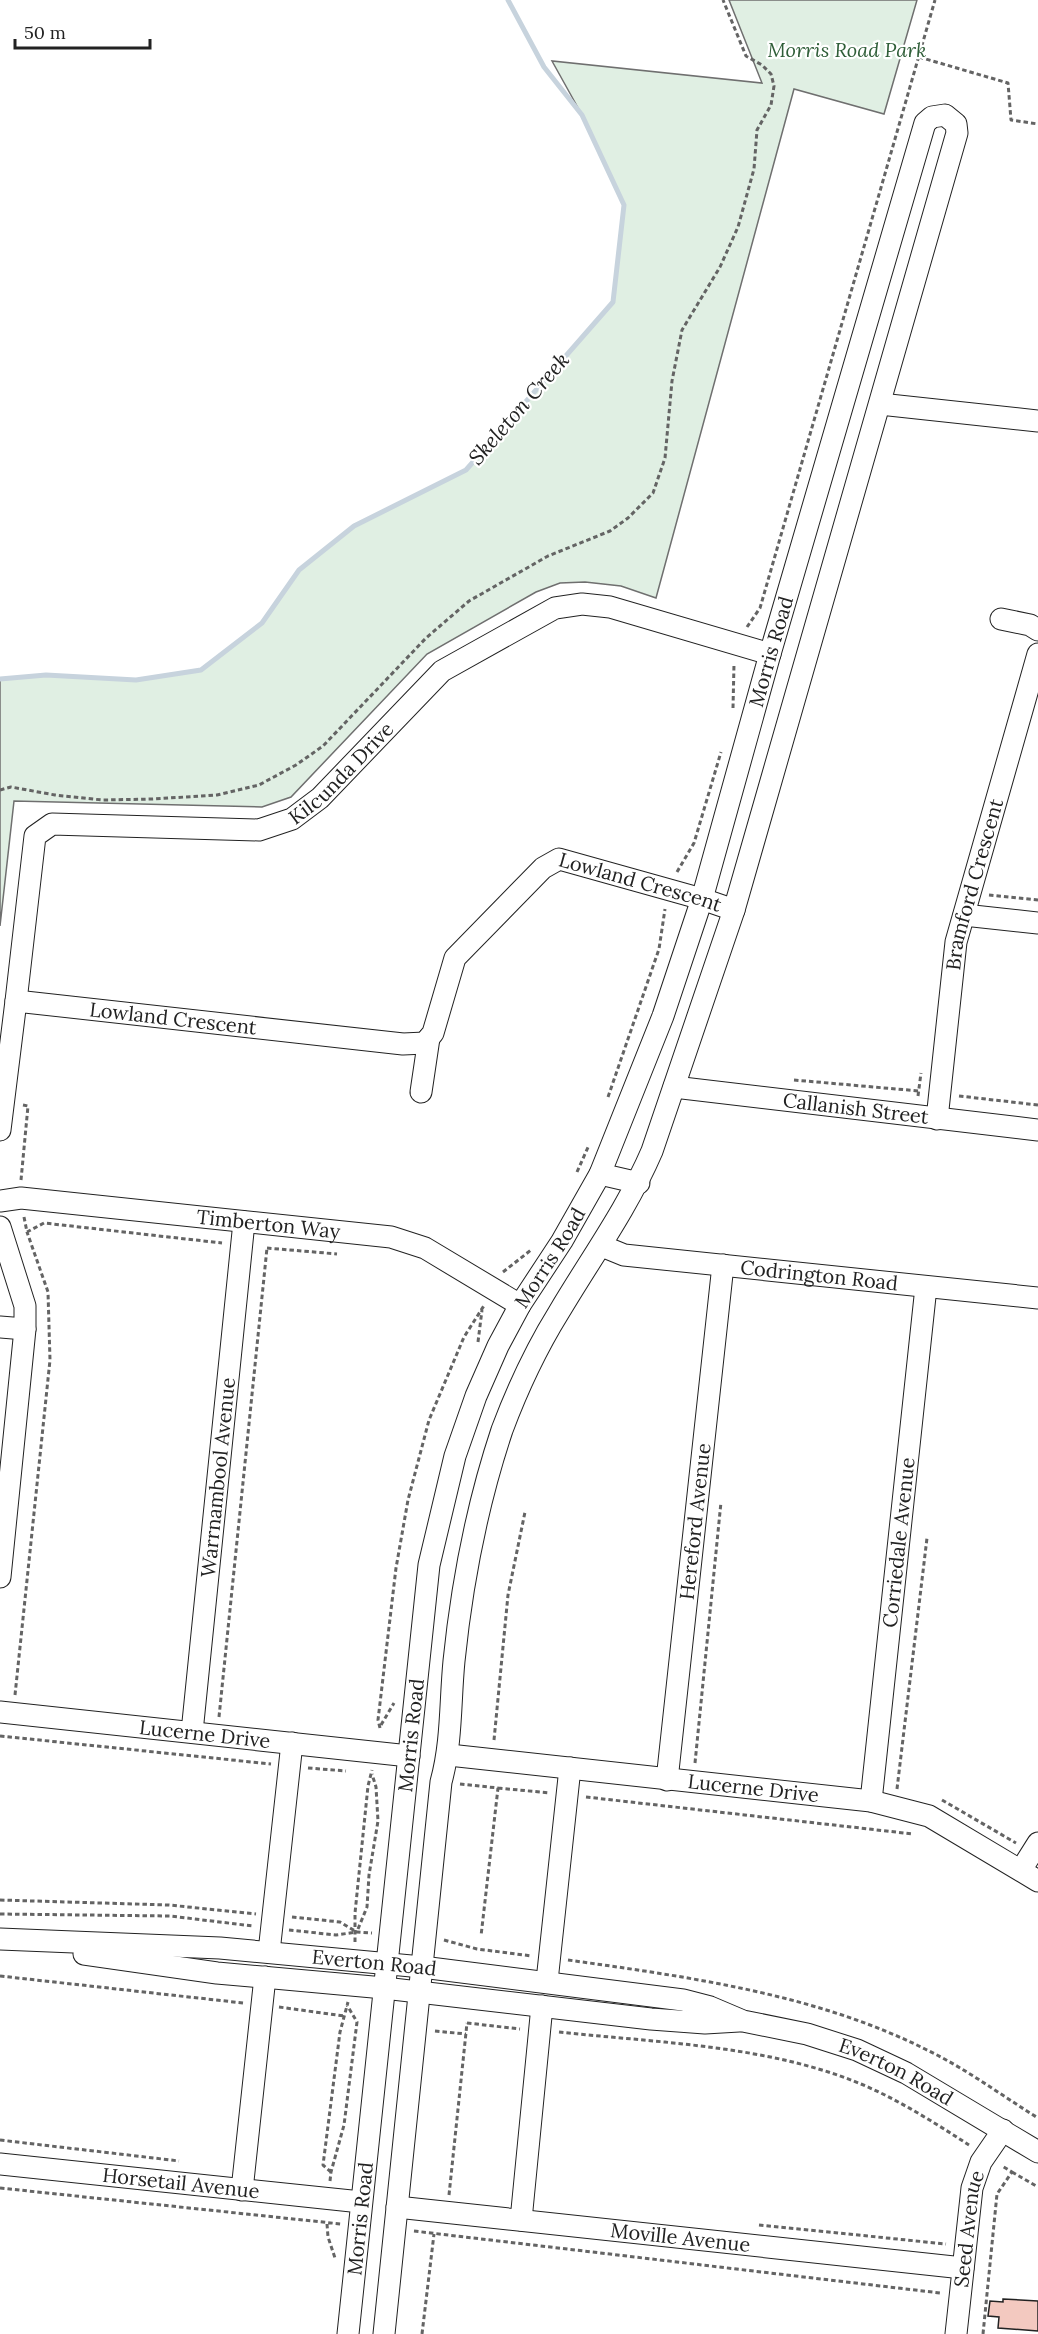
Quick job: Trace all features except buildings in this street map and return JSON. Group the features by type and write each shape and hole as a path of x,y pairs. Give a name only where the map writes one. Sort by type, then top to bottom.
{"street":[{"name":"Morris Road","path":"348,2334 429,1565 454,1456 476,1396 498,1346 520,1305 562,1241 600,1174 663,1016 702,899 770,654 925,123 932,117 945,115 956,124 957,133 734,910 639,1183 602,1246 558,1313 526,1374 503,1429 489,1474 464,1581 454,1662 448,1755 441,1782 384,2334"},
{"path":"880,404 1038,421"},
{"name":"Kilcunda Drive","path":"16,1001 35,836 52,824 259,830 292,819 320,798 442,671 555,608 582,604 610,607 770,654"},
{"path":"1002,618 1030,625 1038,630"},
{"name":"Bramford Crescent","path":"937,1119 955,954 972,916 1038,654"},
{"name":"Lowland Crescent","path":"16,1001 403,1044 425,1043 433,1033 455,958 543,868 559,859 734,910"},
{"path":"972,916 1038,923"},
{"path":"1,1118 16,1001"},
{"name":"Lowland Crescent","path":"420,1092 429,1038"},
{"name":"Callanish Street","path":"674,1087 1038,1130"},
{"path":"600,1174 639,1183"},
{"name":"Timberton Way","path":"0,1201 21,1198 392,1237 425,1248 520,1305"},
{"name":"Warrnambool Avenue","path":"192,1732 244,1222"},
{"path":"0,1227 26,1306 0,1577"},
{"name":"Codrington Road","path":"602,1246 624,1255 1038,1298"},
{"name":"Hereford Avenue","path":"667,1779 723,1265"},
{"name":"Corriedale Avenue","path":"871,1801 926,1287"},
{"path":"0,1326 25,1329"},
{"name":"Lucerne Drive","path":"7,1705 192,1732 409,1756"},
{"path":"269,1952 292,1743"},
{"name":"Lucerne Drive","path":"448,1755 871,1801 929,1816 1030,1875"},
{"path":"547,1981 569,1795 570,1768"},
{"path":"1030,1875 1038,1843"},
{"name":"Everton Road","path":"0,1941 220,1948 387,1963 547,1981 683,2000 710,2007 742,2021"},
{"name":"Everton Road","path":"0,1941 217,1973 384,1988 680,2021 742,2021 807,2034 857,2050 906,2073 1038,2152"},
{"path":"242,2190 265,1977"},
{"path":"521,2220 542,2006"},
{"name":"Seed Avenue","path":"956,2334 972,2188 982,2153 1003,2130"},
{"name":"Horsetail Avenue","path":"0,2164 361,2202"},
{"name":"Moville Avenue","path":"397,2207 963,2268"}],"path":[{"path":"0,790 11,787 102,800 143,800 217,795 259,785 296,765 323,746 426,638 469,602 548,556 610,531 628,518 653,493 665,458 672,381 682,330 720,267 738,227 754,170 757,130 771,105 774,86 771,74 762,65 746,56 723,0"},
{"path":"741,636 760,608 935,0"},
{"path":"919,57 1008,82 1011,120 1038,124"},
{"path":"731,717 734,706 734,661"},
{"path":"680,866 694,843 721,752"},
{"path":"972,916 989,895 1038,900"},
{"path":"608,1098 658,949 663,915"},
{"path":"793,1080 1038,1105"},
{"path":"1,1118 28,1106 21,1180"},
{"path":"573,1180 591,1140"},
{"path":"7,1705 50,1360 48,1292 27,1232"},
{"path":"218,1720 267,1248"},
{"path":"504,1272 533,1249"},
{"path":"380,1728 378,1720 396,1569 408,1500 429,1420 464,1337 482,1309"},
{"path":"695,1768 721,1502"},
{"path":"493,1748 508,1595 525,1512"},
{"path":"897,1791 927,1538"},
{"path":"0,1736 348,1771"},
{"path":"360,1772 372,1773"},
{"path":"357,1932 367,1907 369,1875 378,1821 376,1787 372,1773"},
{"path":"357,1932 355,1913 368,1785 372,1773"},
{"path":"441,1782 918,1834"},
{"path":"481,1936 498,1788"},
{"path":"0,1900 169,1905 336,1935 357,1932"},
{"path":"0,1914 170,1916 272,1922 340,1922 357,1932"},
{"path":"467,1972 468,1946"},
{"path":"0,1976 344,2016"},
{"path":"422,2334 434,2234 447,2212 469,1997"},
{"path":"348,2005 357,2022 344,2125 331,2172 323,2165 344,2016 348,2005"},
{"path":"467,2023 751,2053 801,2064 862,2084 921,2114 1038,2187"},
{"path":"0,2140 186,2162"},
{"path":"983,2334 998,2194 1012,2172"},
{"path":"319,2178 330,2179"},
{"path":"0,2188 359,2226"},
{"path":"327,2223 336,2268"},
{"path":"396,2229 961,2296"}],"green space":[{"name":"Morris Road Park","path":"729,0 917,0 884,114 794,89 656,598 621,586 585,582 560,583 536,592 427,654 291,797 262,807 14,801 0,926 0,679 46,675 136,680 201,670 262,623 299,570 354,526 466,470 613,302 624,205 582,115 552,61 762,83"}],"waterway":[{"name":"Skeleton Creek","path":"0,679 46,675 136,680 201,670 262,623 299,570 354,526 466,470 613,302 624,205 582,115 544,67 508,0"}]}
